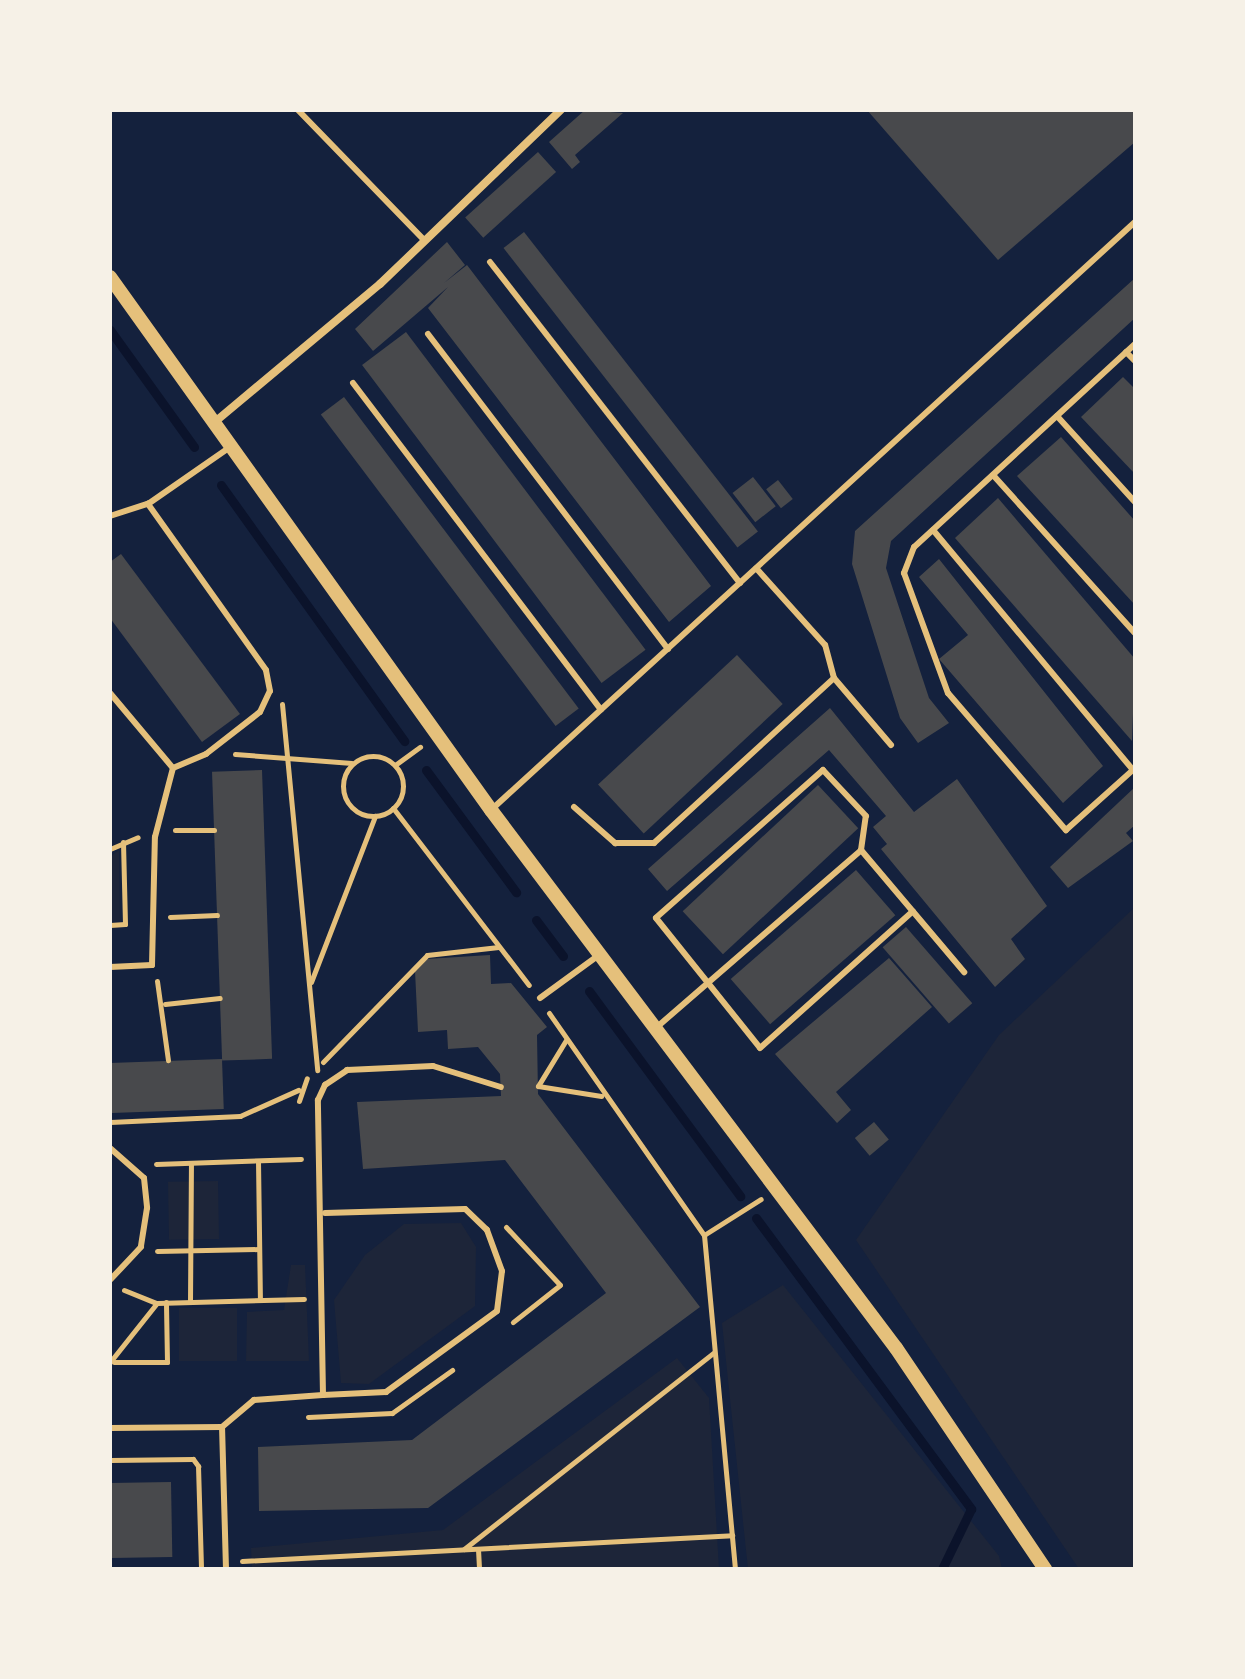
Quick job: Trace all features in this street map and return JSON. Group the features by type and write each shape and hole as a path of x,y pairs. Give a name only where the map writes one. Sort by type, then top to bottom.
{"street":[{"path":"216,421 425,241 561,110"},
{"path":"110,277 233,444 491,810 896,1348 1045,1569"}],"lane":[{"path":"298,110 425,241"},
{"path":"491,810 1135,222"},
{"path":"490,262 740,583"},
{"path":"428,334 668,649"},
{"path":"933,530 1134,769 1066,830 948,693 904,573 914,547 1135,344"},
{"path":"1126,352 1135,361"},
{"path":"353,383 601,710"},
{"path":"1057,416 1135,502"},
{"path":"110,516 148,504 233,444"},
{"path":"993,475 1135,633"},
{"path":"148,504 266,670 270,691 260,712 206,754 173,768"},
{"path":"756,568 825,645 834,678 891,745"},
{"path":"574,807 615,843 654,843 834,678"},
{"path":"110,693 173,768"},
{"path":"110,967 152,965 156,834 173,768"},
{"path":"654,1029 706,984 861,850 866,816 823,770 656,918 706,984 760,1048 913,911"},
{"path":"861,850 964,972"},
{"path":"540,998 599,955"},
{"path":"323,1395 325,1213 318,1100 325,1085 347,1070 433,1066 501,1087"},
{"path":"110,1148 144,1178 141,1247 110,1280"},
{"path":"110,1428 222,1427 254,1400 386,1392 497,1311 502,1271 487,1230 465,1209 325,1213"},
{"path":"222,1427 226,1569"}],"path":[{"path":"270,691 287,709 310,985 325,1085"},
{"path":"395,765 420,747"},
{"path":"206,754 291,756 352,763 382,756 395,765 402,779 393,808 375,816 310,985"},
{"path":"352,763 343,790 349,804 375,816"},
{"path":"393,808 540,998 601,1096 704,1235 735,1569"},
{"path":"110,849 123,842 156,834 214,830"},
{"path":"110,925 125,924 123,842"},
{"path":"153,917 217,915"},
{"path":"168,1060 165,1004 220,998"},
{"path":"566,1040 538,1086 601,1096"},
{"path":"110,1122 240,1116 298,1090"},
{"path":"258,1161 260,1300"},
{"path":"190,1302 191,1163"},
{"path":"704,1235 776,1190"},
{"path":"141,1247 259,1249"},
{"path":"110,1280 157,1303 324,1299"},
{"path":"112,1362 167,1362 166,1302"},
{"path":"112,1362 157,1303"},
{"path":"463,1549 714,1352"},
{"path":"110,1460 193,1459 198,1466 201,1569"},
{"path":"242,1561 732,1535"},
{"path":"478,1549 479,1569"}],"shaded area":[{"path":"119,850 120,920 110,921 110,857"},
{"path":"1135,907 1135,1569 1079,1569 856,1240 999,1035"},
{"path":"218,1181 219,1239 169,1240 168,1182"},
{"path":"461,1223 476,1247 475,1306 369,1384 341,1383 334,1300 365,1255 404,1224"},
{"path":"291,1265 305,1265 309,1361 246,1361 247,1312 284,1310"},
{"path":"783,1285 999,1556 1002,1569 748,1569 722,1323"},
{"path":"179,1308 237,1308 237,1361 179,1361"},
{"path":"677,1358 709,1398 719,1569 252,1569 251,1548 443,1530"}],"building":[{"path":"585,110 623,113 575,155 580,162 572,169 549,142"},
{"path":"867,110 1135,110 1135,142 998,260"},
{"path":"538,152 556,172 483,238 465,218"},
{"path":"524,232 758,531 737,547 504,248"},
{"path":"447,242 465,265 444,283 467,265 711,586 669,622 428,308 448,287 373,351 355,329"},
{"path":"1135,278 1135,318 891,541 886,568 929,698 949,723 918,743 900,718 852,564 855,531"},
{"path":"406,332 646,650 602,683 362,365"},
{"path":"1123,377 1135,389 1135,474 1081,417"},
{"path":"344,397 579,708 556,726 321,414"},
{"path":"1061,437 1135,521 1135,605 1017,476"},
{"path":"753,477 776,506 755,522 733,493"},
{"path":"778,480 793,499 781,508 766,489"},
{"path":"998,498 1135,659 1132,741 955,538"},
{"path":"121,554 240,714 202,742 110,618 110,562"},
{"path":"939,559 1103,766 1063,803 939,659 968,635 919,577"},
{"path":"737,655 783,704 644,834 598,785"},
{"path":"830,708 914,812 957,779 1047,906 1011,939 1025,959 995,987 881,849 887,844 873,827 886,816 829,750 667,891 648,869"},
{"path":"262,770 272,1059 222,1061 212,772"},
{"path":"818,785 858,828 723,954 683,911"},
{"path":"1135,787 1135,825 1126,833 1133,841 1068,888 1050,867"},
{"path":"856,870 895,915 770,1024 731,979"},
{"path":"906,927 972,1003 949,1024 883,947"},
{"path":"490,955 491,984 511,983 547,1027 537,1035 538,1094 700,1307 428,1508 259,1511 258,1447 412,1440 606,1293 505,1160 363,1169 357,1102 501,1096 500,1074 478,1047 448,1049 447,1030 418,1032 415,971 426,959"},
{"path":"889,958 932,1007 836,1092 851,1110 837,1123 775,1054"},
{"path":"222,1059 224,1109 112,1113 110,1063"},
{"path":"874,1122 889,1140 870,1156 855,1138"},
{"path":"171,1482 172,1557 111,1558 110,1483"}],"waterway":[{"path":"110,330 194,447"},
{"path":"221,485 404,741"},
{"path":"426,770 516,892"},
{"path":"536,920 563,956"},
{"path":"589,991 740,1196"},
{"path":"756,1218 971,1509 942,1569"}]}
